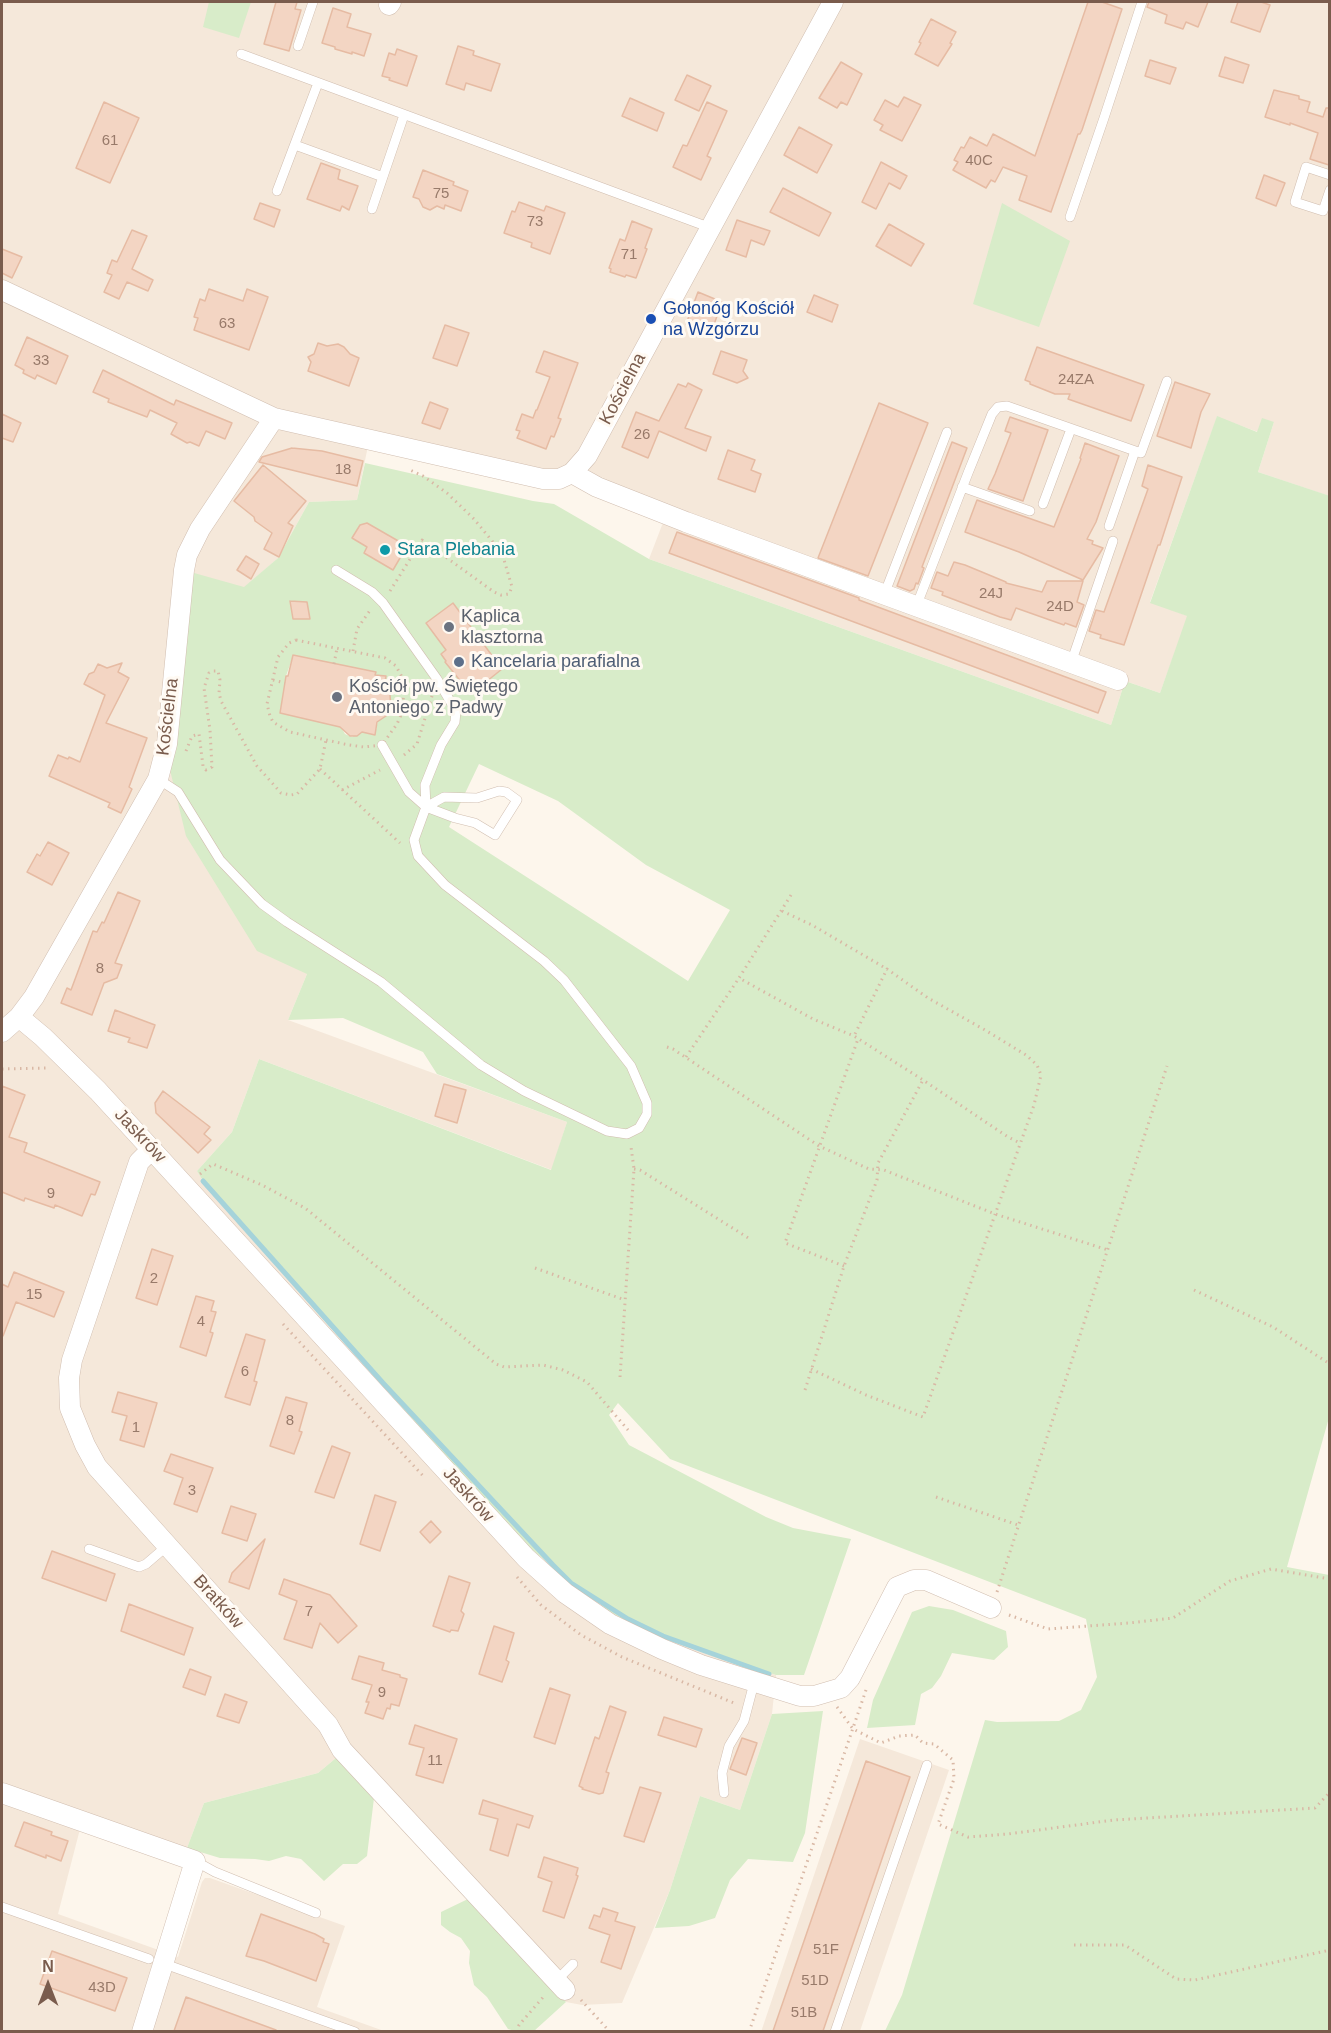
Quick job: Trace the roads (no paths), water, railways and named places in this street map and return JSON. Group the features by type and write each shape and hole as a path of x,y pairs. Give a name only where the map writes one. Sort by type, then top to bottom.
{"street":[{"name":"Kościelna","path":"572,473 587,456 833,2"},
{"path":"2,290 274,418 543,479 559,478 572,473 630,501 1118,680"},
{"name":"Kościelna","path":"2,1032 19,1017 34,997 158,779 167,744 184,570 188,555 200,529 274,418"},
{"name":"Jaskrów","path":"19,1017 43,1037 98,1091 526,1558 565,1593 610,1624 701,1665 800,1696 826,1694 841,1688 850,1678 897,1587 914,1580 926,1580 991,1608"},
{"name":"Bratków","path":"152,1149 139,1162 72,1360 69,1393 70,1408 75,1424 97,1467 328,1725 342,1750 561,1986"},
{"path":"2,1793 195,1861 155,1961 142,2031"}],"lane":[{"path":"298,46 313,2"},
{"path":"1070,218 1142,2"},
{"path":"241,54 711,228"},
{"path":"277,191 318,82"},
{"path":"372,209 404,115"},
{"path":"295,145 383,177"},
{"path":"1328,172 1306,167 1295,202 1323,211 1329,190"},
{"path":"916,607 962,487 992,414 998,407 1007,406 1141,453 1167,381"},
{"path":"1043,504 1071,429"},
{"path":"884,596 947,432"},
{"path":"1109,526 1135,451"},
{"path":"962,487 1030,511"},
{"path":"1071,663 1113,541"},
{"path":"158,779 178,792 220,860 268,909 381,982 489,1071 533,1096 614,1133 627,1134 639,1128 645,1120 648,1108 643,1089 626,1059 561,975 445,885 420,860 416,852 415,836 426,807 426,785 441,745 455,722 456,711 437,679 378,604 372,592 336,570"},
{"path":"382,745 409,792 426,807 475,823 495,835 517,800 506,792 499,791 477,798 444,797 426,807"},
{"path":"89,1549 139,1567 146,1564 167,1546"},
{"path":"724,1793 722,1773 729,1746 744,1720 754,1683"},
{"path":"835,2031 927,1765"},
{"path":"195,1861 215,1872 316,1912"},
{"path":"2,1907 355,2031"},
{"path":"561,1986 573,1964"}],"waterway":[{"path":"203,1181 383,1383 571,1583 628,1619 663,1636 769,1674"}],"place":[{"name":"Gołonóg Kościół na Wzgórzu","path":"651,319"},
{"name":"Stara Plebania","path":"385,550"},
{"name":"Kaplica klasztorna","path":"449,627"},
{"name":"Kancelaria parafialna","path":"459,662"},
{"name":"Kościół pw. Świętego Antoniego z Padwy","path":"337,697"}]}
